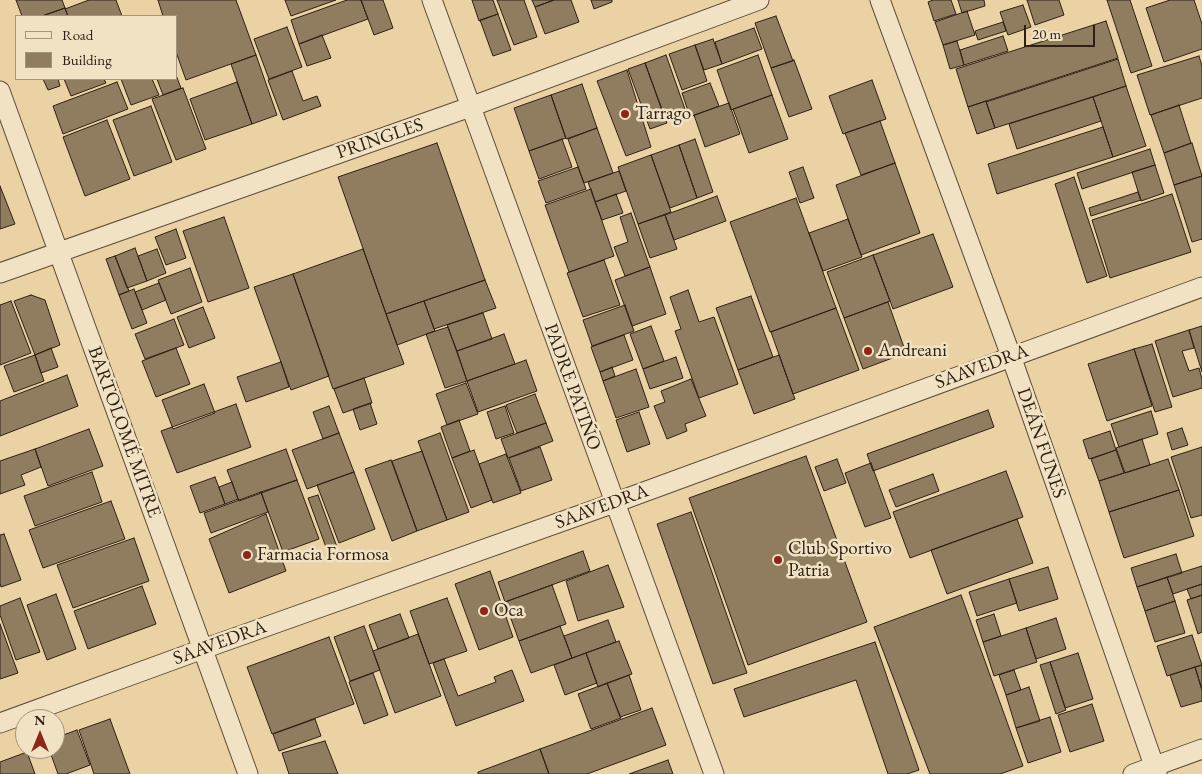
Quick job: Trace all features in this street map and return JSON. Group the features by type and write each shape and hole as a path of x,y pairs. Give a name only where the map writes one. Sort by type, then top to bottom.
{"street":[{"name":"PADRE PATIÑO","path":"432,0 714,774"},
{"name":"PRINGLES","path":"0,273 470,107 759,0"},
{"name":"DEÁN FUNES","path":"880,0 1011,356 1156,770"},
{"name":"BARTOLOMÉ MITRE","path":"0,91 248,774"},
{"name":"SAAVEDRA","path":"0,723 614,503 1202,287"},
{"path":"1133,774 1156,770 1202,749"}],"building":[{"path":"16,0 62,0 65,8 45,15 22,15"},
{"path":"89,0 116,0 122,15 68,15 65,9"},
{"path":"158,0 236,0 256,55 186,80 178,58 178,15 163,15"},
{"path":"285,0 336,0 291,16"},
{"path":"347,0 361,0 368,19 299,44 291,20"},
{"path":"361,0 383,0 393,28 374,35"},
{"path":"472,0 493,0 498,14 479,21"},
{"path":"497,0 524,0 537,37 514,45"},
{"path":"532,0 554,0 535,7"},
{"path":"554,0 571,0 579,22 545,34 535,7"},
{"path":"591,0 612,0 612,2 594,9"},
{"path":"933,0 951,0 956,14 934,21 928,2"},
{"path":"958,0 984,0 985,6 962,13"},
{"path":"1027,0 1059,0 1064,15 1035,25"},
{"path":"1107,0 1130,0 1152,66 1131,73"},
{"path":"1170,0 1194,0 1202,24 1202,49 1164,62 1146,8"},
{"path":"1023,5 1031,27 1008,35 1000,12"},
{"path":"65,8 68,15 45,15"},
{"path":"967,11 975,35 943,45 935,22"},
{"path":"498,14 511,50 493,56 480,20"},
{"path":"776,16 793,61 771,68 755,23"},
{"path":"1106,21 1118,58 968,107 956,69"},
{"path":"1003,22 1006,31 978,40 975,31"},
{"path":"287,27 302,67 269,79 254,39"},
{"path":"754,28 762,49 722,64 715,42"},
{"path":"322,35 331,58 307,66 299,44"},
{"path":"1003,36 1008,51 964,65 960,50"},
{"path":"713,39 722,64 704,70 695,45"},
{"path":"957,41 964,65 950,69 943,45"},
{"path":"695,45 707,81 682,90 669,54"},
{"path":"256,55 277,115 252,124 231,64"},
{"path":"666,55 686,112 665,119 645,63"},
{"path":"758,55 772,95 731,110 717,70"},
{"path":"1199,56 1202,66 1202,98 1150,115 1137,75"},
{"path":"1118,59 1126,86 995,128 986,102"},
{"path":"794,60 812,109 789,117 771,68"},
{"path":"645,63 667,123 650,129 628,69"},
{"name":"Tarrago","path":"627,70 651,147 626,156 597,81"},
{"path":"292,71 303,101 317,96 321,106 283,120 268,80"},
{"path":"43,80 58,80 60,86 48,90"},
{"path":"64,80 104,80 106,83 71,96"},
{"path":"121,80 152,80 159,95 131,105"},
{"path":"157,80 178,80 181,88 163,95"},
{"path":"872,80 886,119 843,134 829,96"},
{"path":"117,82 128,109 63,134 53,106"},
{"path":"237,82 252,124 205,140 190,99"},
{"path":"710,83 719,106 690,117 682,93"},
{"path":"582,84 597,128 566,139 551,95"},
{"path":"1126,86 1146,146 1113,157 1093,97"},
{"path":"183,88 206,149 176,160 152,99"},
{"path":"551,95 566,138 529,151 514,108"},
{"path":"772,95 788,139 749,153 733,109"},
{"path":"1093,97 1101,121 1017,149 1009,124"},
{"path":"986,101 995,128 977,134 968,107"},
{"path":"729,103 740,134 705,147 694,115"},
{"path":"1179,105 1191,143 1164,153 1151,115"},
{"path":"151,106 172,162 134,176 113,120"},
{"path":"107,120 130,179 85,196 63,137"},
{"path":"880,121 895,163 861,175 845,133"},
{"path":"1103,127 1113,157 997,194 988,164"},
{"path":"597,128 613,173 584,183 568,139"},
{"path":"562,139 572,167 539,179 529,151"},
{"path":"695,139 713,192 697,198 679,145"},
{"path":"437,143 485,280 386,314 338,177"},
{"path":"1192,143 1202,176 1174,185 1164,153"},
{"path":"679,145 697,198 670,208 651,155"},
{"path":"1150,149 1155,165 1082,189 1077,173"},
{"path":"651,155 671,212 638,224 618,167"},
{"path":"895,163 920,233 861,255 836,185"},
{"path":"1155,165 1164,193 1141,201 1132,172"},
{"path":"578,167 586,189 546,203 538,181"},
{"path":"803,167 814,198 800,203 789,172"},
{"path":"619,171 626,191 595,202 588,182"},
{"path":"1202,176 1202,239 1192,242 1174,185"},
{"path":"1074,177 1107,276 1087,283 1055,184"},
{"path":"0,186 15,224 0,229"},
{"path":"591,189 614,256 569,272 545,205"},
{"path":"1138,192 1141,200 1091,216 1089,208"},
{"path":"616,194 623,213 602,220 595,202"},
{"path":"1172,194 1191,252 1110,278 1092,220"},
{"path":"717,196 726,221 674,240 665,215"},
{"path":"796,198 836,308 770,332 730,222"},
{"path":"631,213 650,267 625,276 614,247 628,242 620,217"},
{"path":"665,215 677,249 650,258 638,224"},
{"path":"224,217 249,288 208,302 183,231"},
{"path":"848,219 862,257 823,271 809,233"},
{"path":"176,229 186,258 166,265 155,237"},
{"path":"933,234 953,287 893,309 873,255"},
{"path":"135,248 147,281 127,288 115,256"},
{"path":"157,249 166,273 147,281 138,256"},
{"path":"363,249 404,364 333,389 293,274"},
{"path":"873,255 890,301 844,318 827,272"},
{"path":"115,256 129,291 119,295 106,259"},
{"path":"604,260 620,305 583,317 567,273"},
{"path":"650,267 666,314 632,326 615,280"},
{"path":"190,268 202,302 171,314 158,280"},
{"path":"293,274 329,376 291,390 254,287"},
{"path":"485,280 496,308 434,329 424,301"},
{"path":"159,283 166,300 142,310 135,292"},
{"path":"134,289 147,323 132,329 119,295"},
{"path":"688,290 699,322 714,317 738,384 699,398 675,331 681,329 670,297"},
{"path":"31,295 45,300 60,345 35,355 14,301"},
{"path":"751,296 773,357 738,370 716,308"},
{"path":"11,301 31,353 0,365 0,305"},
{"path":"424,301 435,331 397,345 386,314"},
{"path":"888,302 906,353 863,369 844,318"},
{"path":"625,305 634,331 592,346 583,320"},
{"path":"203,307 215,338 189,348 177,317"},
{"path":"836,308 859,370 793,394 771,332"},
{"path":"483,313 492,339 457,351 447,325"},
{"path":"174,319 184,345 145,359 135,334"},
{"path":"651,326 664,361 643,369 630,334"},
{"path":"1202,326 1202,372 1189,330"},
{"path":"448,327 467,381 445,388 426,334"},
{"path":"1189,330 1194,348 1182,351 1189,371 1199,368 1202,388 1173,397 1155,341"},
{"path":"504,334 515,364 467,381 457,351"},
{"path":"624,335 633,360 600,372 591,347"},
{"path":"1152,344 1172,407 1155,412 1134,349"},
{"path":"51,348 58,367 41,373 35,355"},
{"path":"176,348 190,384 156,397 142,361"},
{"path":"1134,349 1152,406 1107,421 1088,364"},
{"path":"35,355 44,381 14,392 4,366"},
{"path":"779,355 795,399 754,414 738,370"},
{"path":"676,357 683,378 650,389 643,369"},
{"path":"526,360 537,391 478,412 467,381"},
{"path":"281,362 289,387 246,402 237,377"},
{"path":"612,367 615,376 603,381 600,372"},
{"path":"636,369 649,407 616,418 603,381"},
{"path":"67,375 78,406 0,436 0,401"},
{"path":"364,378 372,403 343,413 334,389"},
{"path":"691,379 706,416 685,424 687,431 667,439 654,406 665,402 661,391"},
{"path":"466,383 478,414 447,425 436,394"},
{"path":"204,384 215,413 173,429 162,400"},
{"path":"535,394 546,423 517,433 506,405"},
{"path":"370,403 377,424 360,430 353,409"},
{"path":"236,404 251,447 177,473 161,431"},
{"path":"329,406 339,433 323,439 313,412"},
{"path":"505,406 514,433 496,439 487,412"},
{"path":"988,410 994,427 873,471 867,454"},
{"path":"1151,411 1158,434 1119,447 1111,424"},
{"path":"639,412 650,444 627,452 616,420"},
{"path":"459,420 470,451 452,458 441,427"},
{"path":"546,423 553,441 508,458 501,439"},
{"path":"1182,428 1188,445 1172,450 1167,433"},
{"path":"89,429 103,466 48,486 35,449"},
{"path":"1110,431 1116,450 1089,459 1083,440"},
{"path":"339,433 354,472 307,489 292,450"},
{"path":"440,433 469,512 447,520 418,441"},
{"path":"1142,439 1150,465 1125,473 1116,448"},
{"path":"540,447 552,480 521,491 509,458"},
{"path":"1202,447 1202,515 1191,518 1171,457"},
{"path":"35,449 41,467 21,475 25,485 0,494 0,461"},
{"path":"286,449 297,480 239,501 227,470"},
{"path":"474,450 492,500 471,508 452,458"},
{"path":"1116,450 1124,473 1099,481 1091,459"},
{"path":"422,451 447,520 417,531 392,461"},
{"path":"506,454 521,493 493,503 479,464"},
{"name":"Club Sportivo Patria","path":"806,456 867,622 748,665 689,498"},
{"path":"837,459 846,483 824,491 815,467"},
{"path":"1168,459 1179,490 1109,512 1099,481"},
{"path":"391,460 417,531 392,541 365,469"},
{"path":"871,463 891,518 865,527 845,473"},
{"path":"1006,471 1023,517 910,558 893,512"},
{"path":"92,472 102,502 35,526 24,496"},
{"path":"354,472 375,529 339,543 317,485"},
{"path":"933,474 939,491 896,507 889,490"},
{"path":"215,477 225,504 200,513 190,486"},
{"path":"297,480 319,539 283,552 261,492"},
{"path":"232,482 238,499 225,504 219,487"},
{"path":"1179,490 1194,536 1124,558 1109,512"},
{"path":"261,492 268,512 211,533 204,513"},
{"path":"318,495 337,547 327,550 308,498"},
{"path":"111,501 125,539 43,568 29,530"},
{"path":"691,512 747,673 713,684 657,524"},
{"name":"Farmacia Formosa","path":"266,514 286,571 229,593 209,539"},
{"path":"1017,519 1033,563 947,594 931,550"},
{"path":"4,534 21,580 1,587 0,535"},
{"path":"134,538 149,581 73,608 57,565"},
{"path":"583,551 590,571 505,602 498,582"},
{"path":"1176,554 1182,573 1137,587 1131,568"},
{"path":"608,565 624,607 578,621 566,581"},
{"path":"1202,566 1202,584 1173,594 1167,577"},
{"path":"1048,567 1058,599 1019,611 1009,579"},
{"name":"Oca","path":"490,571 513,637 479,650 455,584"},
{"path":"1167,577 1175,601 1145,611 1137,587"},
{"path":"1009,579 1017,603 977,616 969,592"},
{"path":"1202,584 1202,595 1191,599 1187,589"},
{"path":"552,585 566,624 519,641 505,602"},
{"path":"142,586 156,624 88,649 74,611"},
{"path":"56,594 76,649 47,660 27,605"},
{"path":"961,595 1023,766 1000,774 930,774 874,627"},
{"path":"1202,595 1202,632 1198,634 1187,600"},
{"path":"20,598 40,652 16,660 0,615 0,606"},
{"path":"447,598 467,651 429,664 410,611"},
{"path":"1175,601 1185,633 1155,642 1145,611"},
{"path":"400,614 409,638 378,649 369,625"},
{"path":"994,614 1001,636 983,642 976,620"},
{"path":"1056,618 1066,649 1036,659 1026,628"},
{"path":"608,620 616,642 572,658 564,636"},
{"path":"0,624 18,673 0,679"},
{"path":"364,626 380,670 350,681 334,637"},
{"path":"560,626 572,658 531,673 519,641"},
{"path":"1026,628 1037,662 994,676 983,642"},
{"path":"418,634 441,696 395,713 373,651"},
{"path":"1192,635 1202,665 1167,676 1157,646"},
{"path":"329,637 354,704 272,734 247,667"},
{"path":"619,641 632,674 598,687 586,653"},
{"path":"875,642 919,770 907,774 888,774 856,680 744,717 734,689"},
{"path":"586,653 597,683 565,695 554,665"},
{"path":"1078,653 1093,699 1065,708 1050,662"},
{"path":"444,659 458,696 496,682 494,677 512,670 524,701 456,726 433,663"},
{"path":"1050,662 1066,710 1056,714 1040,665"},
{"path":"1202,665 1202,690 1195,667"},
{"path":"1195,667 1202,690 1202,701 1181,707 1170,675"},
{"path":"1014,670 1021,690 1006,695 999,675"},
{"path":"373,673 388,715 364,724 349,682"},
{"path":"629,675 641,710 620,717 607,683"},
{"path":"607,683 621,718 591,729 578,694"},
{"path":"1029,687 1040,721 1016,728 1006,695"},
{"path":"1092,704 1104,741 1070,752 1058,715"},
{"path":"652,708 666,745 587,774 549,774 540,749"},
{"path":"1050,717 1061,752 1028,763 1016,728"},
{"path":"110,719 130,774 94,774 79,730"},
{"path":"315,719 321,736 279,751 273,734"},
{"path":"77,730 90,765 66,774 58,774 53,759 65,759 65,734"},
{"path":"325,741 338,774 289,774 282,753"},
{"path":"540,749 549,774 478,774 478,772"},
{"path":"15,756 15,759 30,759 35,774 0,774 0,762"},
{"path":"668,760 673,774 629,774"}],"place":[{"name":"Tarrago","path":"625,114"},
{"name":"Andreani","path":"868,351"},
{"name":"Farmacia Formosa","path":"247,555"},
{"name":"Club Sportivo Patria","path":"778,560"},
{"name":"Oca","path":"484,611"}]}
